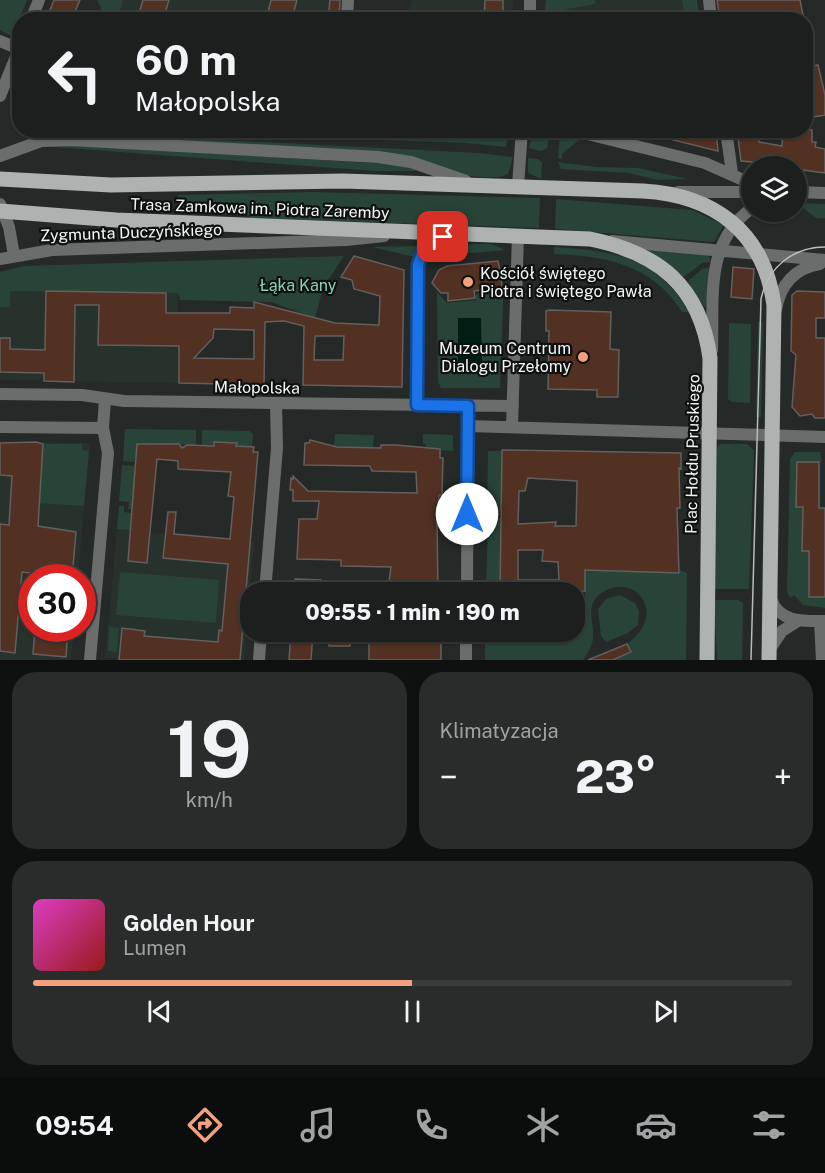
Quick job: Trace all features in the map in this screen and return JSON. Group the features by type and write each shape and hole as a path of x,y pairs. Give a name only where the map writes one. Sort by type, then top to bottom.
{"main road":[{"name":"Trasa Zamkowa im. Piotra Zaremby","path":"0,179 100,185 343,181 650,192 697,201 734,223"},
{"name":"Trasa Zamkowa im. Piotra Zaremby","path":"0,211 94,219 590,239 637,252 661,267 679,283 691,299 699,316 711,364"},
{"path":"734,223 760,255 769,277 774,318 769,656"},
{"name":"Plac Hołdu Pruskiego","path":"707,660 711,364"}],"street":[{"path":"0,96 12,66"},
{"path":"518,186 521,138"},
{"path":"605,138 688,158 741,178"},
{"path":"727,138 732,173"},
{"name":"Trasa Zamkowa im. Piotra Zaremby","path":"0,156 52,139 378,157 411,162 482,185"},
{"path":"650,192 741,192"},
{"path":"807,194 822,193"},
{"path":"0,204 9,228 14,255"},
{"path":"718,249 734,223 741,217"},
{"name":"Zygmunta Duczyńskiego","path":"0,259 14,255 58,250 346,240 407,233"},
{"path":"417,405 418,261 423,251 432,243 455,234"},
{"path":"512,426 518,235"},
{"name":"Trasa Zamkowa im. Piotra Zaremby","path":"590,239 718,249 825,262"},
{"name":"Plac Hołdu Pruskiego","path":"711,364 715,264 718,249"},
{"path":"774,318 777,301 786,283 803,269 825,262"},
{"name":"Małopolska","path":"0,394 82,395 105,400 276,404 513,406"},
{"path":"90,660 108,453 103,428 105,400"},
{"path":"266,582 277,448 276,404"},
{"path":"466,582 468,406"},
{"path":"468,426 710,435"},
{"path":"0,427 103,428"},
{"name":"Plac Hołdu Pruskiego","path":"710,435 772,436"},
{"path":"772,436 825,437"},
{"path":"770,595 779,613 798,621 823,621 822,660"},
{"path":"769,656 778,634 798,621"},
{"path":"259,660 260,642"},
{"path":"466,642 466,660"}],"shaded area":[{"path":"123,0 344,0 343,12 113,12 114,9 119,11"},
{"path":"412,0 513,0 512,12 408,12"},
{"path":"550,0 693,0 695,12 546,12"},
{"path":"8,290 178,293 179,383 0,380 0,295"},
{"path":"458,318 481,318 482,370 458,370"},
{"path":"0,442 90,443 79,564 18,564 18,642 73,642 71,660 0,660"},
{"path":"117,529 254,542 251,582 240,582 240,642 246,642 244,660 105,658"}],"green space":[{"path":"0,0 27,0 22,12 12,12 12,36 0,30"},
{"path":"97,0 123,0 120,11 99,12 101,8"},
{"path":"546,0 595,0 595,4 567,9 564,12 545,12"},
{"path":"682,0 697,0 699,12 684,12"},
{"path":"79,138 182,138 479,153 513,157 508,174 498,177 460,174 411,158"},
{"path":"381,138 508,138 506,147 382,140"},
{"path":"532,138 549,138 547,148 541,151 529,148"},
{"path":"560,138 579,140 562,154 562,159 558,158"},
{"path":"57,144 386,164 414,168 415,171 374,171 41,146"},
{"path":"528,158 542,162 541,179 528,173"},
{"path":"558,162 596,167 638,168 688,179 658,180 629,173 561,169"},
{"path":"313,192 540,198 539,228 250,218 250,215 178,213 178,195"},
{"path":"556,199 692,210 724,225 714,242 555,229"},
{"path":"807,203 825,204 825,218 816,218 807,211"},
{"path":"491,244 506,250 425,257 443,245"},
{"path":"422,246 415,257 372,247"},
{"path":"554,247 596,251 632,260 648,268 662,279 676,293 689,312 682,312 657,283 627,266 592,257 554,254"},
{"path":"644,248 709,255 711,262 702,263 684,277"},
{"name":"Łąka Kany","path":"344,256 323,288 315,318 271,302 180,300 178,293 10,291 10,307 0,307 0,272 24,266"},
{"path":"711,267 710,306 704,307 688,281 702,269"},
{"path":"501,291 503,301 500,388 441,388 438,382 437,292 447,303 476,300 476,294"},
{"path":"758,322 763,322 761,417 756,417"},
{"path":"729,323 751,324 750,403 732,402 728,399"},
{"path":"125,429 196,430 196,445 139,443 134,462 123,461"},
{"path":"202,430 249,431 253,434 252,447 236,446 236,443 215,443 214,446 202,446"},
{"path":"335,434 374,435 373,448 334,447"},
{"path":"423,434 453,435 453,451 426,449 426,444 423,444"},
{"path":"43,444 82,444 82,450 89,451 84,506 39,503"},
{"path":"720,444 747,444 754,450 749,589 713,589 717,447"},
{"path":"488,451 502,451 501,512 487,512"},
{"path":"795,452 820,452 822,462 797,462 796,507 803,507 802,550 809,551 809,596 825,597 825,608 803,605 794,595 790,598 787,592 790,459"},
{"path":"122,465 134,466 135,469 132,509 128,509 129,502 119,501"},
{"path":"119,506 124,506 124,512 131,513 130,530 117,529"},
{"path":"488,518 501,518 500,582 486,582"},
{"path":"585,570 679,573 680,570 687,573 686,660 613,660 630,652 627,644 640,632 646,620 646,608 642,598 635,591 625,587 614,587 603,592 593,602 591,614 593,639 583,660 485,660 485,642 585,642"},
{"path":"120,572 219,580 216,623 116,615"},
{"path":"620,595 635,603 639,611 638,625 628,633 606,642 601,636 598,609 606,599"},
{"path":"714,600 738,600 743,603 742,660 717,660"},
{"path":"109,627 119,628 117,652 108,651"}],"building":[{"path":"54,0 80,0 75,12 49,12"},
{"path":"143,0 169,0 165,12 139,12"},
{"path":"271,0 297,0 294,12 268,12"},
{"path":"330,0 340,0 339,12 329,12"},
{"path":"485,0 503,0 503,12 484,12"},
{"path":"717,0 800,0 802,12 719,12"},
{"path":"818,65 825,95 825,115 813,117 813,66"},
{"path":"665,138 717,138 718,151"},
{"path":"738,138 758,138 759,142 782,146 782,138 812,138 812,142 816,142 815,147 825,149 825,173 807,171 807,156 741,156 741,161"},
{"path":"354,256 404,270 402,387 303,385 304,326 284,321 265,322 264,385 179,383 179,346 98,345 99,305 75,305 74,382 44,381 44,373 0,372 0,338 10,338 10,349 45,350 46,291 166,293 166,313 230,313 230,307 254,308 254,302 335,323 379,325 380,296 354,289 352,280 341,277","holes":["214,329 254,330 254,359 194,358 213,338","315,336 344,336 343,360 314,360"]},
{"name":"Kościół świętego Piotra i świętego Pawła","path":"498,261 500,270 497,274 501,277 502,287 474,291 475,298 448,301 448,293 441,293 432,283 439,270 447,266"},
{"path":"733,267 754,269 752,299 731,297"},
{"path":"797,291 825,292 825,318 816,318 816,338 825,338 825,418 815,418 812,414 800,416 792,407 796,355 791,351 792,295"},
{"name":"Muzeum Centrum Dialogu Przełomy","path":"546,311 611,312 610,349 619,350 618,397 597,397 597,390 548,389 549,331 546,331"},
{"path":"310,440 337,447 381,448 381,445 396,445 440,449 440,458 443,458 442,495 439,495 437,519 438,582 389,581 391,567 341,566 341,560 297,559 299,519 317,519 319,501 293,501 293,490 290,490 293,476 308,491 417,493 416,472 372,471 370,466 304,465 305,443 309,443"},
{"path":"36,442 43,444 38,526 76,532 73,564 18,564 18,618 15,653 0,651 0,524 9,525 12,476 0,475 0,443"},
{"path":"214,442 237,443 236,446 254,447 253,452 258,452 247,582 240,582 240,660 119,660 122,628 145,631 144,636 218,642 219,630 222,631 228,564 163,558 168,512 176,512 174,534 230,539 234,497 228,496 231,472 178,469 178,461 157,459 147,563 128,561 137,444 179,444 182,448 187,445 214,446"},
{"path":"502,450 681,453 680,508 677,508 679,573 585,570 585,582 500,582","holes":["528,478 577,481 576,526 555,526 556,522 518,524 519,491 525,491","518,550 543,550 542,561 558,562 559,580 518,580"]},
{"path":"797,462 819,462 819,508 825,508 825,597 809,597 809,551 802,551 803,507 796,507"},
{"path":"295,579 321,580 321,582 295,582"},
{"path":"34,642 67,642 66,657 33,654"},
{"path":"290,642 312,642 311,660 289,660"},
{"path":"329,642 350,642 350,646 329,646"},
{"path":"441,642 441,660 369,660 369,643"},
{"path":"627,644 631,652 613,660 588,660"}],"tram line":[{"path":"751,660 761,299 769,277 784,261 802,251 825,247"}],"place":[{"name":"Kościół świętego Piotra i świętego Pawła","path":"468,282"},
{"name":"Muzeum Centrum Dialogu Przełomy","path":"583,357"}],"route":[{"path":"443,237 423,251 418,265 417,405 468,406 467,514"}]}
